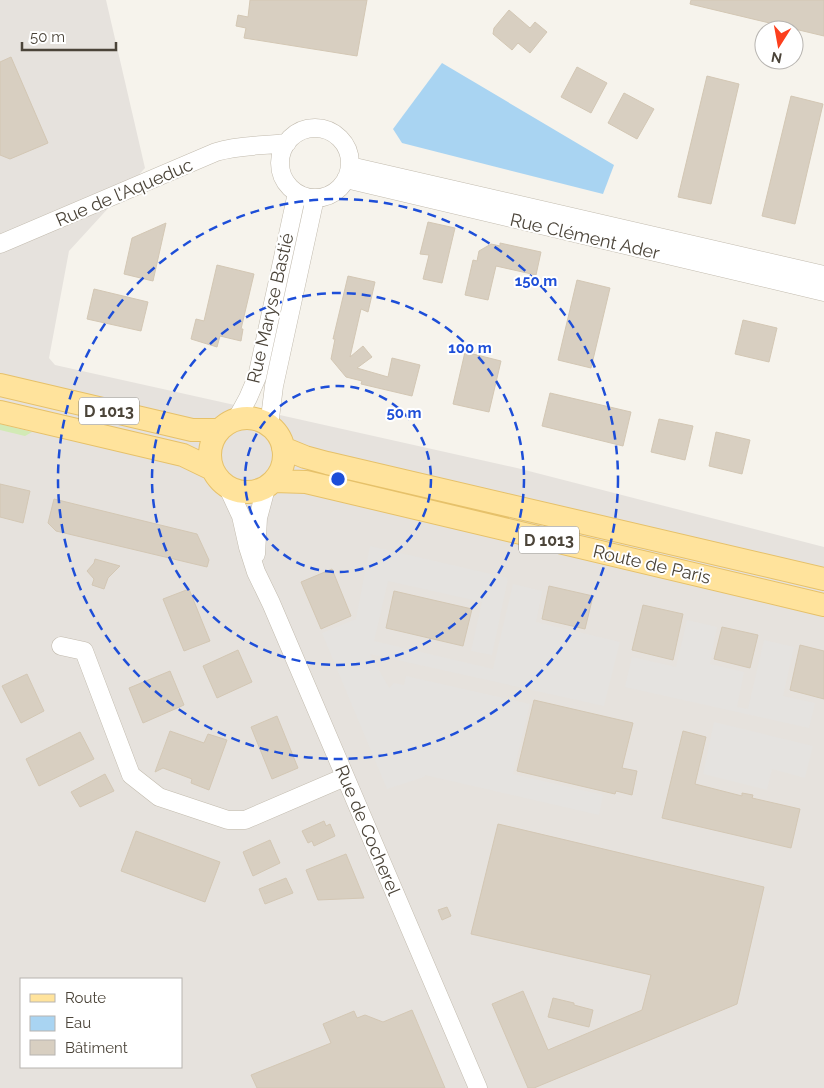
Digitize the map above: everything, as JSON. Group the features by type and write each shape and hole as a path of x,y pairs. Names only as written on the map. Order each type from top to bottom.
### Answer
{"main road":[{"name":"D 1013","path":"0,385 192,430 227,425"},
{"name":"D 1013","path":"0,412 182,455 212,469"},
{"path":"253,419 270,426 276,432 283,448 284,460 281,471 270,484 257,492 247,493 228,488 219,480 212,469 209,459 213,439 227,425 253,419"},
{"name":"Route de Paris","path":"283,448 326,463 824,580"},
{"name":"Route de Paris","path":"270,484 309,483 824,604"}],"street":[{"path":"315,128 336,135 344,143 349,154 348,172 341,187 324,197 315,198 297,193 289,186 281,168 281,159 287,143 295,135 315,128"},
{"name":"Rue de l'Aqueduc","path":"0,244 216,152 234,147 249,148 287,143"},
{"path":"249,148 264,155 281,168"},
{"name":"Rue Clément Ader","path":"348,172 824,275"},
{"name":"Rue Clément Ader","path":"348,172 824,292"},
{"name":"Rue Maryse Bastié","path":"227,425 248,398 257,377 297,193"},
{"name":"Rue Maryse Bastié","path":"270,426 274,386 315,198"},
{"name":"Rue de Cocherel","path":"256,572 256,532 270,484"},
{"name":"Rue de Cocherel","path":"228,488 241,516 256,572 271,602 478,1088"},
{"path":"61,646 84,651 131,775 159,797 228,820 245,820 345,777"}],"shaded area":[{"path":"0,0 106,0 145,168 69,251 49,358 55,365 517,468 824,547 824,1088 0,1088"},
{"path":"370,546 508,578 492,655 471,651 482,602 388,581 374,641 493,669 513,584 542,591 536,622 620,642 604,706 370,654 389,688 394,683 404,685 406,676 530,704 513,774 603,795 599,815 425,775 424,777 387,789 322,633 356,619"},
{"path":"687,620 717,627 710,664 744,672 737,707 748,709 764,640 794,647 783,696 815,703 809,728 625,687 632,657 676,667"},
{"path":"714,722 813,746 805,778 772,769 767,790 703,774"}],"green space":[{"path":"0,424 32,432 25,436 0,430"}],"water":[{"path":"442,63 614,165 603,194 402,143 393,129"}],"building":[{"path":"250,0 367,0 357,56 244,38 246,28 236,26 238,15 248,17"},
{"path":"691,0 824,0 824,36 804,31 804,20 757,20 690,4"},
{"path":"509,10 530,28 535,22 547,32 530,53 518,43 512,50 493,34 494,28"},
{"path":"11,57 48,143 10,159 0,155 0,62"},
{"path":"577,67 607,83 591,113 561,97"},
{"path":"707,76 739,84 711,204 678,197"},
{"path":"624,93 654,109 637,139 608,123"},
{"path":"791,96 823,104 795,224 762,216"},
{"path":"428,222 455,228 442,283 423,279 429,255 420,254"},
{"path":"166,223 153,281 124,274 132,238"},
{"path":"500,243 541,252 536,275 496,266 488,300 465,295 473,260 477,261 479,251 491,244 500,246"},
{"path":"217,265 254,274 241,329 243,329 241,341 220,336 217,347 191,339 196,319 204,321"},
{"path":"348,276 375,282 368,312 361,309 350,357 363,346 372,357 357,368 388,377 392,358 420,365 412,396 361,384 362,381 346,377 331,359 335,339 333,339"},
{"path":"577,280 610,288 591,368 558,360"},
{"path":"94,289 148,302 141,331 87,319"},
{"path":"743,320 777,328 769,362 735,354"},
{"path":"465,352 501,361 489,412 453,404"},
{"path":"550,393 631,412 623,446 542,426"},
{"path":"659,419 693,426 685,460 651,452"},
{"path":"716,432 750,440 742,474 709,466"},
{"path":"0,484 30,491 23,523 0,517"},
{"path":"54,499 197,534 209,560 207,567 56,531 48,523"},
{"path":"95,559 120,566 108,578 104,589 92,585 94,579 87,571"},
{"path":"332,569 351,616 321,629 301,582"},
{"path":"549,586 593,596 585,629 542,619"},
{"path":"189,589 210,641 184,651 163,599"},
{"path":"394,591 472,609 463,646 386,628"},
{"path":"643,605 683,614 673,660 632,650"},
{"path":"722,627 758,635 750,668 714,659"},
{"path":"800,645 824,651 824,699 790,690"},
{"path":"238,650 252,682 217,698 203,666"},
{"path":"170,671 184,705 143,723 129,688"},
{"path":"27,674 44,711 21,723 2,686"},
{"path":"534,700 633,723 622,768 637,771 632,795 616,791 615,794 517,771"},
{"path":"277,716 298,768 272,779 251,727"},
{"path":"170,731 204,743 208,734 227,740 209,790 191,783 192,779 163,768 155,772"},
{"path":"683,731 706,737 695,784 742,796 742,793 753,795 752,798 800,809 791,848 662,818"},
{"path":"80,732 94,759 39,786 26,759"},
{"path":"105,774 114,791 80,807 71,792"},
{"path":"324,821 326,826 330,824 335,836 314,846 312,841 308,843 302,831"},
{"path":"498,824 764,887 737,1004 534,1088 528,1088 492,1004 523,991 548,1050 642,1010 651,975 471,934"},
{"path":"136,831 220,862 205,902 121,871"},
{"path":"270,840 280,863 253,876 243,852"},
{"path":"346,854 364,898 318,900 306,870"},
{"path":"286,878 293,893 265,904 259,889"},
{"path":"447,907 451,916 442,920 438,910"},
{"path":"553,998 593,1010 589,1027 548,1017"},
{"path":"412,1010 445,1088 257,1088 251,1075 331,1043 323,1024 354,1011 357,1018 365,1015 383,1022"}]}
